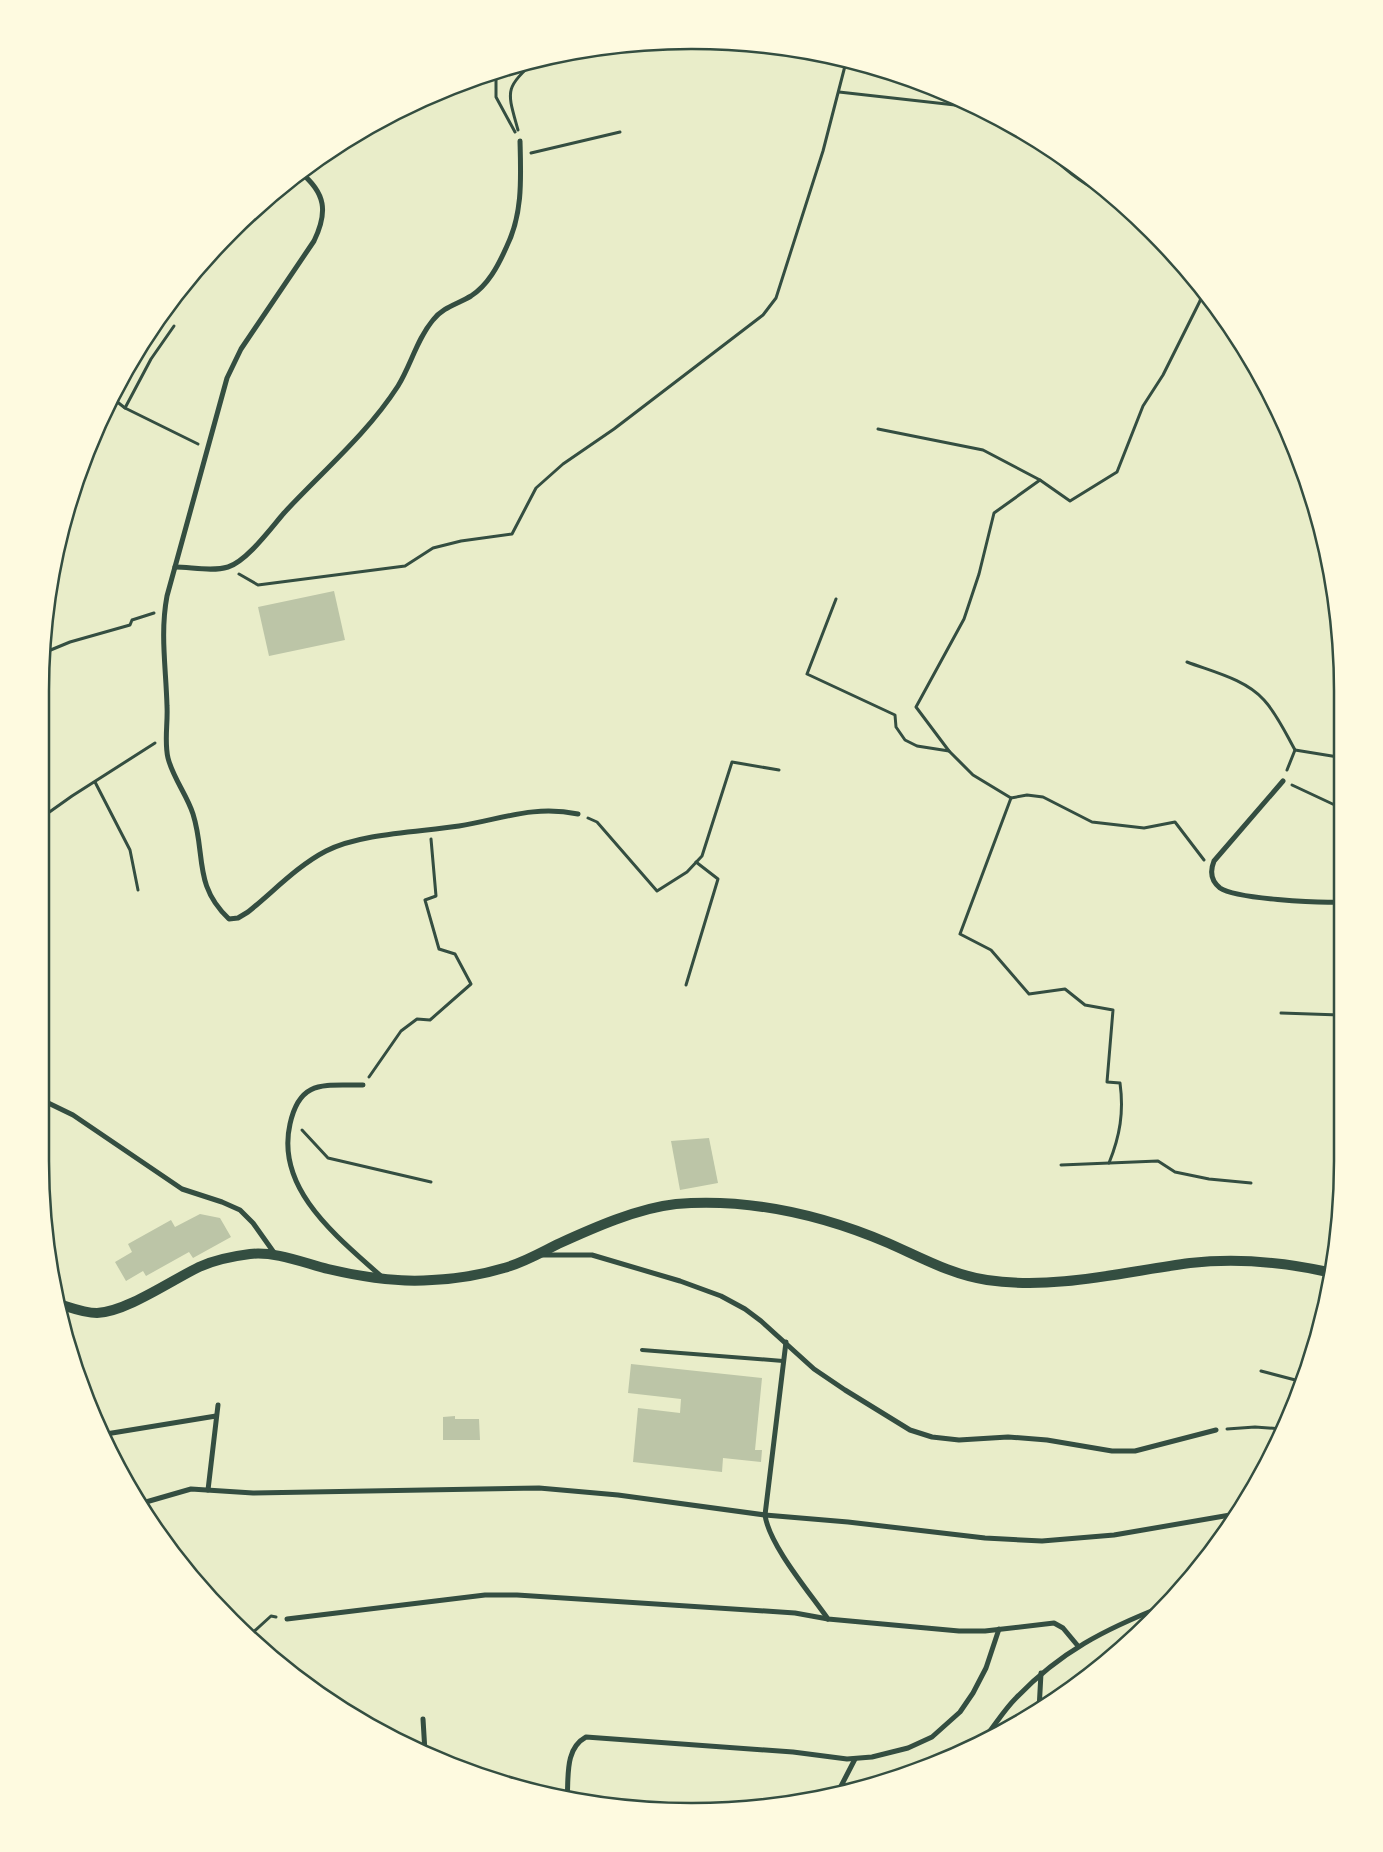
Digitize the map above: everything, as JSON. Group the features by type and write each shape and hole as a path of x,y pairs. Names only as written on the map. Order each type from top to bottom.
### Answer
{"main road":[{"path":"66,1306 80,1311 100,1313 141,1297 203,1265 254,1253 276,1255 367,1278 385,1280 430,1281 471,1275 505,1268 613,1220 670,1205 719,1201 763,1206 804,1214 846,1227 924,1260 982,1279 1009,1282 1075,1280 1193,1263 1227,1261 1267,1262 1324,1271"}],"street":[{"path":"175,567 228,567 254,546 360,435 397,387 413,360 422,336 434,318 448,306 471,296 494,273 508,246 519,211 520,141"},
{"path":"306,178 320,196 324,209 322,225 314,241 241,349 227,378 165,610 163,642 167,708 166,737 169,760 193,814 203,878 216,906 229,918 238,918 248,912 308,862 326,851 348,843 537,810 557,810 578,814"},
{"path":"1283,781 1214,861 1210,869 1213,881 1222,889 1277,900 1334,902"},
{"path":"363,1086 316,1086 307,1090 300,1099 291,1118 286,1140 288,1159 300,1190 311,1206 342,1240 385,1280"},
{"path":"49,1103 74,1115 182,1189 240,1210 253,1223 276,1255"},
{"path":"538,1254 592,1255 680,1281 720,1296 745,1309 786,1342 814,1369 910,1430 932,1437 959,1440 1008,1437 1047,1440 1112,1451 1135,1451 1216,1430"},
{"path":"786,1342 765,1515 770,1532 788,1564 828,1619"},
{"path":"208,1490 218,1406"},
{"path":"110,1433 216,1416"},
{"path":"147,1502 191,1489 253,1493 539,1488 618,1495 765,1515 848,1522 985,1538 1042,1541 1114,1535 1228,1515"},
{"path":"287,1619 493,1595 574,1597 795,1613 828,1619 959,1631 1054,1624 1063,1628 1078,1646"},
{"path":"991,1729 1014,1700 1041,1673 1078,1646 1149,1612"},
{"path":"568,1791 570,1758 577,1744 592,1737 855,1759 908,1748 932,1737 946,1726 973,1693 986,1668 999,1629"},
{"path":"1039,1701 1041,1673"},
{"path":"423,1719 425,1745"},
{"path":"842,1785 855,1759"}],"lane":[{"path":"642,1350 783,1361"}],"path":[{"path":"228,567 258,585 405,566 433,548 461,540 512,534 536,488 563,464 614,429 763,315 776,298 824,151 845,68"},
{"path":"520,141 510,92 512,83 524,71"},
{"path":"496,80 496,97 520,141"},
{"path":"839,92 952,105"},
{"path":"521,156 620,132"},
{"path":"878,428 983,450 1040,480 1070,501 1117,472 1143,406 1163,375 1200,299"},
{"path":"126,408 151,359 174,326"},
{"path":"118,402 126,408 208,450"},
{"path":"1040,480 994,513 979,574 964,619 916,706 949,751 973,775 1011,798 1027,795 1043,797 1092,822 1144,828 1175,822 1210,869"},
{"path":"836,599 806,674 895,715 896,727 905,740 917,746 949,751"},
{"path":"50,650 70,642 130,625 132,620 165,610"},
{"path":"1187,662 1224,675 1264,699 1277,717 1295,750 1283,781 1334,805"},
{"path":"49,810 166,737"},
{"path":"1295,750 1334,756"},
{"path":"578,814 598,822 657,891 687,872 702,856 732,762 780,770"},
{"path":"95,782 130,850 138,890"},
{"path":"1011,798 960,934 991,950 1029,994 1065,990 1085,1005 1113,1010 1107,1082 1120,1083 1123,1104 1119,1139 1109,1164"},
{"path":"363,1086 401,1031 417,1019 430,1020 471,984 456,954 439,949 425,900 436,896 430,829"},
{"path":"686,985 718,879 696,862"},
{"path":"1281,1013 1334,1015"},
{"path":"291,1118 328,1158 431,1182"},
{"path":"1061,1165 1158,1161 1175,1172 1209,1179 1251,1183"},
{"path":"1262,1371 1295,1380"},
{"path":"1216,1430 1256,1427 1275,1428"},
{"path":"255,1632 271,1616 287,1619"}],"building":[{"path":"334,591 345,640 269,656 258,607"},
{"path":"709,1138 718,1183 680,1190 671,1141"},
{"path":"200,1214 220,1218 231,1237 193,1258 189,1252 146,1276 143,1271 126,1281 115,1262 132,1252 128,1244 171,1220 175,1227"},
{"path":"631,1364 762,1378 755,1450 762,1450 761,1462 723,1458 722,1472 633,1462 638,1408 680,1413 681,1399 628,1393"},
{"path":"455,1416 455,1419 479,1419 480,1440 443,1440 443,1417"}]}
